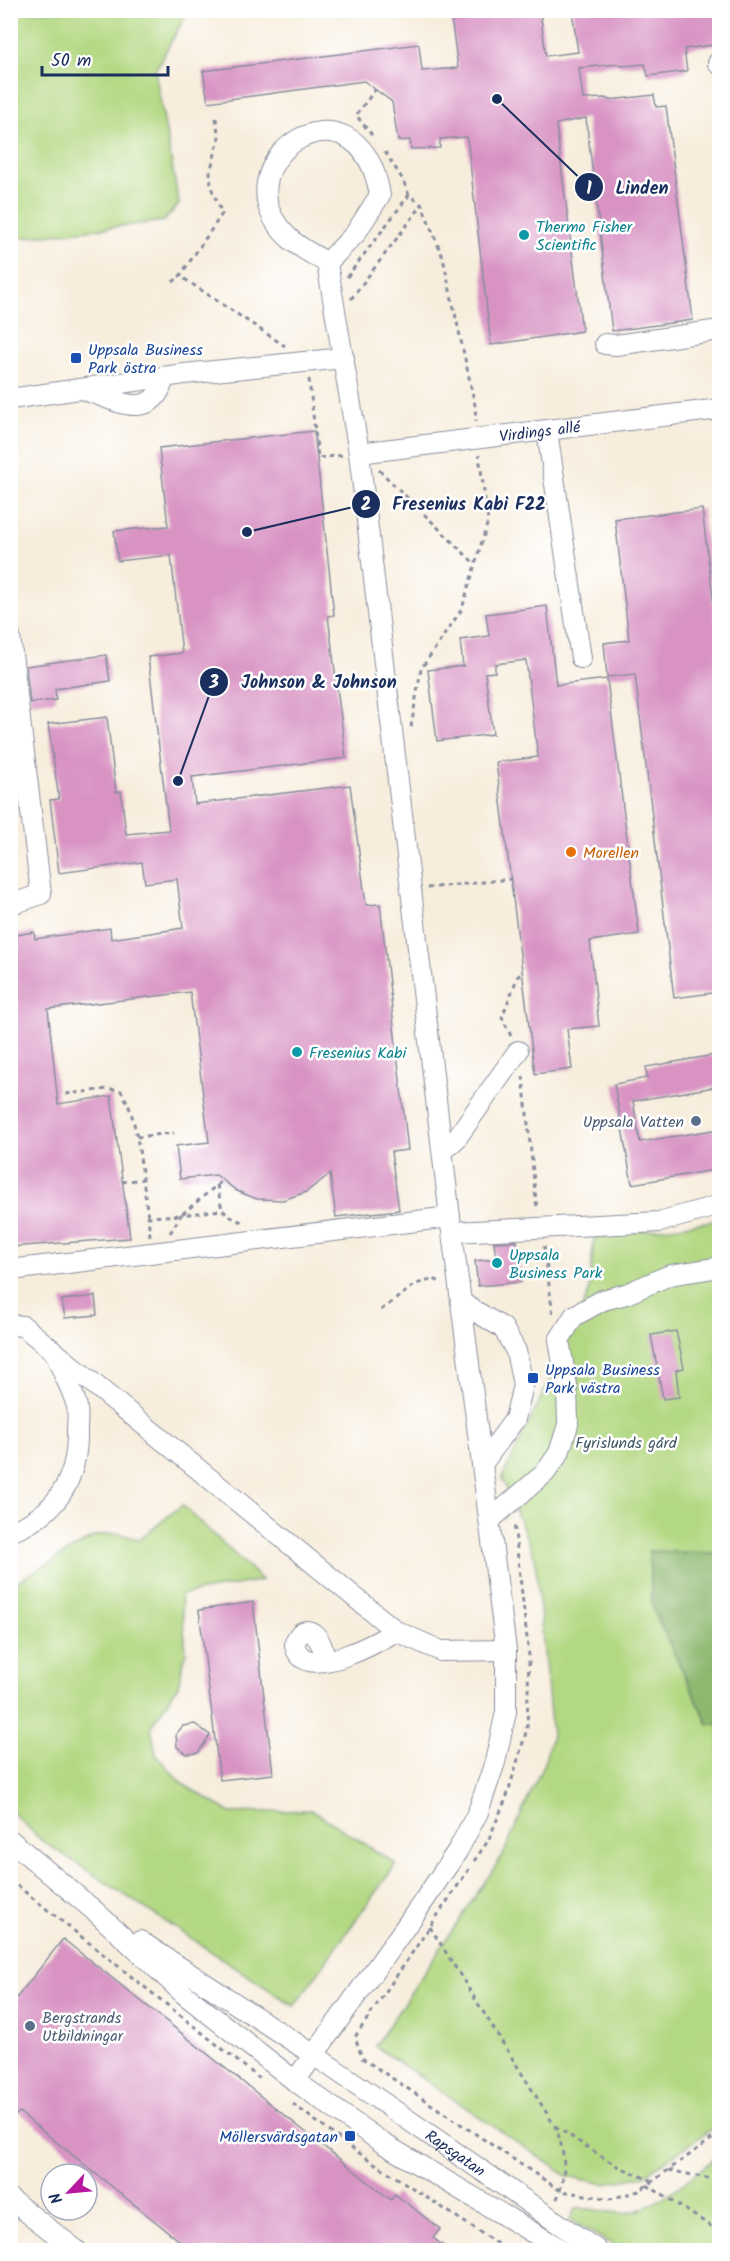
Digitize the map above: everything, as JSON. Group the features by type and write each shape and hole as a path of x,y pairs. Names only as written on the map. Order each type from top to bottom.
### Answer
{"street":[{"path":"295,2081 458,1850 478,1812 495,1762 506,1712 506,1650 451,1224 444,1150 350,454 344,358 327,263 289,238 274,218 267,201 267,181 273,163 281,151 309,134 325,131 341,133 356,142 375,170 380,195 355,234 327,263"},
{"path":"606,344 616,345 720,330"},
{"path":"10,399 164,377 344,358"},
{"name":"Virdings allé","path":"350,454 720,409"},
{"path":"547,431 581,658"},
{"path":"10,637 41,894 10,905"},
{"path":"444,1150 456,1139 518,1051"},
{"path":"10,1270 155,1252 451,1224 541,1227 659,1221 720,1205"},
{"path":"490,1520 545,1473 559,1453 568,1425 567,1386 559,1340 574,1316 603,1300 626,1294 670,1275 720,1268"},
{"path":"462,1303 502,1328 516,1351 523,1385 515,1419 482,1464"},
{"path":"10,1325 23,1326 396,1631 441,1651 506,1650"},
{"path":"10,1532 31,1524 55,1504 71,1476 78,1445 77,1404 55,1353"},
{"path":"324,1660 349,1656 396,1631"},
{"name":"Rapsgatan","path":"12,1843 97,1913 184,1994 295,2081 384,2144 562,2250"},
{"name":"Rapsgatan","path":"97,1913 314,2055 593,2249"},
{"path":"10,2199 76,2250"}],"path":[{"path":"375,90 356,115 376,140"},
{"path":"173,282 180,276 222,214 211,187 210,172 219,139 216,118"},
{"path":"382,148 403,180 409,195 422,205 443,258 475,405 488,521 462,609 421,669 409,736"},
{"path":"337,317 422,205"},
{"path":"180,276 291,351 308,370 318,458 350,454"},
{"path":"339,445 391,479 476,564"},
{"path":"425,895 425,888 511,879"},
{"path":"522,974 518,976 502,1017 518,1051 541,1227 559,1340"},
{"path":"66,1094 109,1089 121,1091 128,1102 131,1120 138,1137 148,1217 155,1252"},
{"path":"138,1137 174,1133"},
{"path":"122,1182 143,1179"},
{"path":"155,1252 181,1215 223,1180"},
{"path":"218,1185 222,1210"},
{"path":"148,1217 222,1210 234,1219 250,1225"},
{"path":"381,1310 416,1284 434,1279 442,1283"},
{"path":"430,1927 554,2126 566,2154 561,2191 610,2199 639,2191 720,2133"},
{"path":"554,2126 615,2165 652,2181"},
{"path":"669,2170 720,2181"},
{"path":"647,2185 720,2232"}],"green space":[{"path":"10,11 188,11 155,71 179,204 164,221 11,239"},
{"name":"Fyrislunds gård","path":"719,1220 719,2124 643,2176 605,2184 567,2176 375,2046 503,1855 544,1763 552,1735 535,1558 502,1478 548,1384 589,1292 594,1238"},
{"path":"182,1505 262,1580 181,1595 186,1652 178,1686 151,1726 156,1755 181,1783 231,1813 312,1810 396,1864 294,2006 41,1840 11,1811 11,1585 95,1536 118,1533 139,1540"},
{"path":"649,1551 719,1553 719,1724 708,1724 652,1607"},
{"path":"719,2155 719,2250 622,2250 570,2220 575,2209 626,2213 650,2205 675,2190"}],"building":[{"name":"Thermo Fisher Scientific","path":"450,10 540,10 546,56 578,52 572,10 720,10 720,44 684,49 687,71 648,76 645,64 579,68 583,99 605,98 609,100 654,95 656,107 666,106 693,320 612,331 586,118 556,124 582,331 491,345 467,137 440,139 440,148 411,149 410,140 398,141 392,102 364,81 208,102 203,71 419,44 422,71 458,68"},
{"path":"314,431 334,615 328,616 346,758 192,777 195,804 350,785 366,905 380,904 408,1150 391,1152 399,1210 336,1217 330,1174 306,1192 283,1200 257,1199 237,1191 216,1175 180,1179 176,1146 209,1142 190,992 48,1009 58,1104 111,1096 130,1238 10,1247 10,936 34,932 35,939 110,928 111,939 183,928 177,879 145,883 142,862 59,873 50,800 59,799 48,724 107,717 116,792 121,791 126,834 169,830 148,657 182,653 171,555 118,561 114,531 168,526 159,448"},
{"path":"702,509 720,655 720,992 674,998 635,674 607,677 604,643 629,640 615,519"},
{"path":"547,606 556,685 607,679 639,934 590,941 599,1026 567,1029 572,1069 535,1074 496,762 538,757 526,660 495,664 495,672 485,673 493,734 437,741 428,670 463,666 460,640 489,636 486,614"},
{"path":"106,655 110,681 55,689 56,700 30,703 26,666"},
{"path":"720,1054 720,1086 633,1101 640,1142 720,1129 720,1169 632,1184 614,1084 647,1078 646,1067"},
{"name":"Uppsala Business Park","path":"517,1241 521,1282 478,1286 475,1261 496,1259 494,1242"},
{"path":"95,1296 97,1315 65,1318 62,1300"},
{"path":"676,1331 684,1368 676,1370 679,1397 663,1399 651,1335"},
{"path":"253,1602 273,1774 220,1780 199,1610"},
{"path":"195,1724 210,1735 198,1753 187,1754 177,1747 176,1734 183,1726"},
{"path":"63,1939 391,2200 395,2194 440,2229 433,2238 449,2250 191,2250 99,2176 99,2162 81,2162 19,2112 10,2121 10,2006"}],"place":[{"name":"Linden","path":"497,99"},
{"name":"Thermo Fisher Scientific","path":"524,235"},
{"name":"Uppsala Business Park östra","path":"76,358"},
{"name":"Fresenius Kabi F22","path":"247,532"},
{"name":"Johnson & Johnson","path":"178,781"},
{"name":"Morellen","path":"571,852"},
{"name":"Fresenius Kabi","path":"297,1052"},
{"name":"Uppsala Vatten","path":"696,1121"},
{"name":"Uppsala Business Park","path":"497,1263"},
{"name":"Uppsala Business Park västra","path":"533,1378"},
{"name":"Bergstrands Utbildningar","path":"30,2026"},
{"name":"Möllersvärdsgatan","path":"350,2136"}]}
